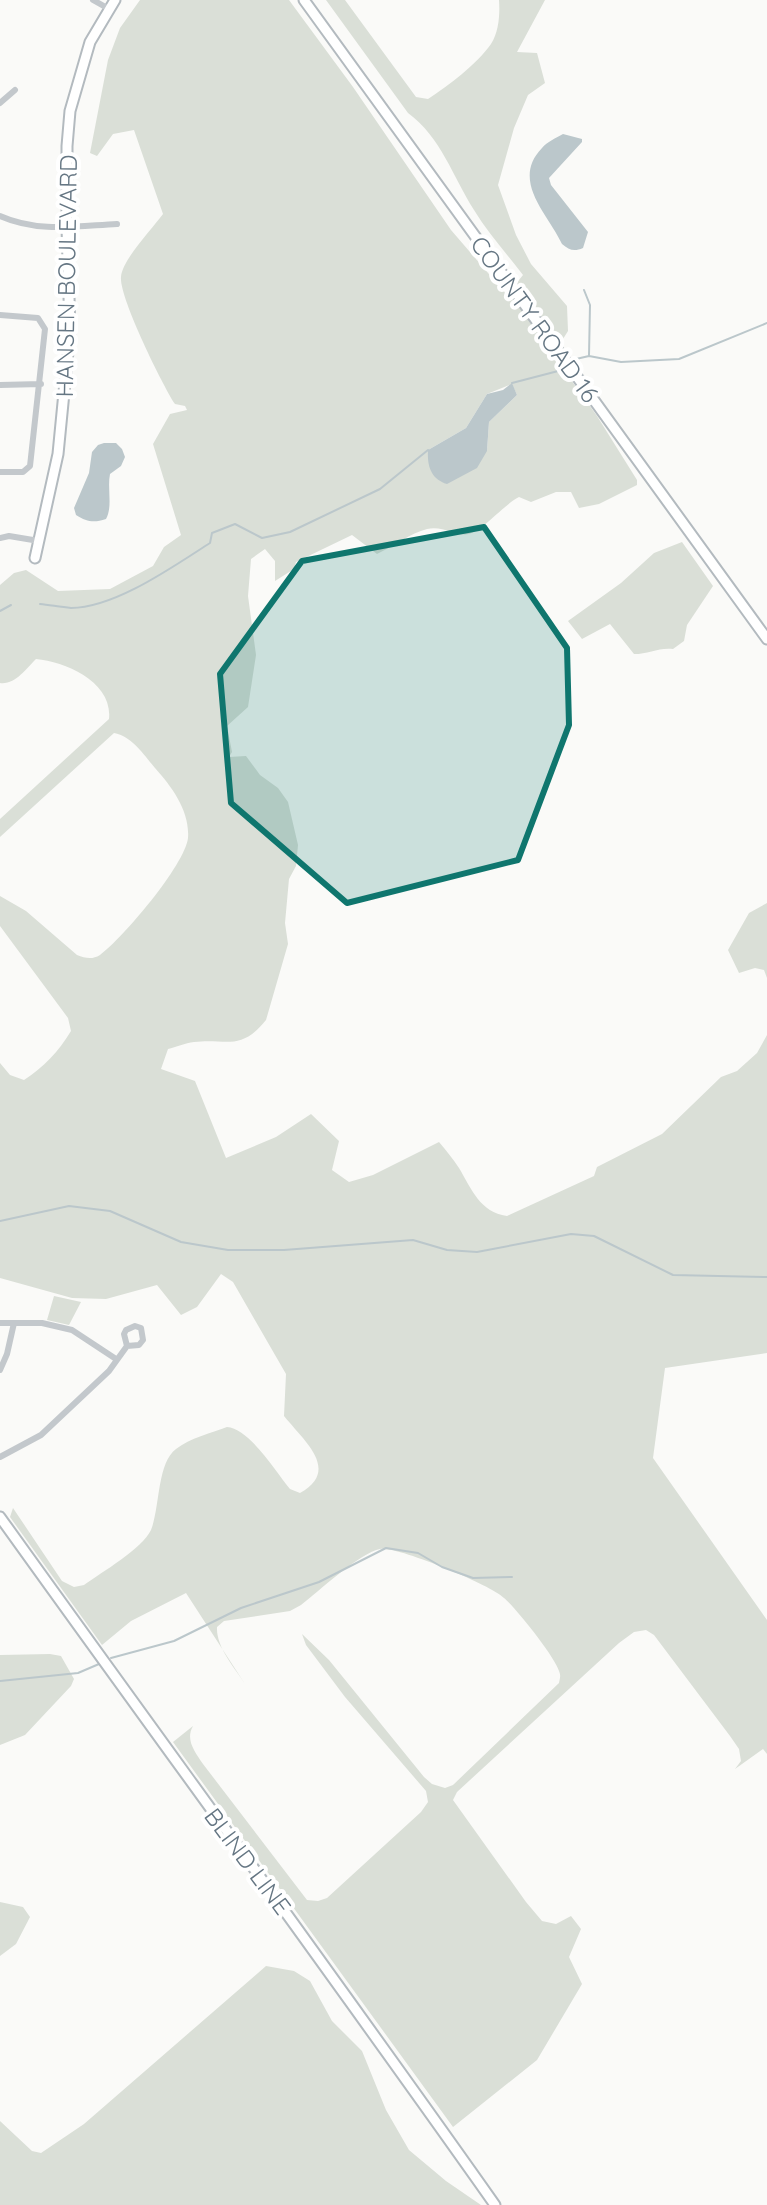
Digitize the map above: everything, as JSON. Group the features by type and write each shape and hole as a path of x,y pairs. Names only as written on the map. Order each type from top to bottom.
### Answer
{"street":[{"path":"93,0 112,5"},
{"name":"COUNTY ROAD 16","path":"304,0 767,639"},
{"name":"HANSEN BOULEVARD","path":"35,558 52,487 63,419 70,331 67,146 70,111 90,42 112,5"},
{"path":"0,103 15,90"},
{"path":"0,216 21,225 67,227 117,224"},
{"path":"0,315 38,318 45,325 30,466 25,470 0,472"},
{"path":"0,385 41,384"},
{"path":"0,538 9,536 39,541"},
{"path":"0,1323 42,1323 72,1330 116,1359"},
{"path":"0,1370 14,1323"},
{"path":"0,1457 41,1435 109,1371 127,1346"},
{"name":"BLIND LINE","path":"0,1517 495,2205"}],"highlighted area":[{"path":"484,527 567,648 569,725 518,860 347,903 231,803 220,674 302,561"}],"shaded area":[{"path":"140,0 289,0 451,230 507,295 523,275 479,219 438,146 408,113 326,0 345,0 416,97 428,99 470,67 491,44 498,23 499,0 545,0 517,52 537,53 545,83 528,95 514,128 498,185 516,235 531,264 567,306 568,331 553,355 597,416 637,480 637,485 599,504 579,508 571,492 556,492 531,502 519,497 469,534 427,529 377,554 352,535 296,562 294,569 275,581 275,561 265,549 251,559 248,596 256,655 248,707 227,726 232,752 229,757 246,756 260,775 278,788 288,802 298,845 296,866 289,879 285,923 288,944 266,1020 257,1030 233,1042 194,1042 168,1049 161,1069 195,1081 226,1158 276,1137 311,1114 339,1141 332,1170 349,1182 373,1175 439,1142 483,1205 507,1216 594,1176 597,1167 662,1134 721,1077 737,1071 757,1053 767,1035 767,1353 665,1368 653,1458 767,1620 767,1754 763,1749 735,1769 741,1761 739,1749 654,1635 646,1630 634,1632 619,1643 457,1792 453,1800 542,1921 556,1924 571,1916 581,1929 569,1957 582,1984 537,2060 453,2127 173,1742 193,1726 191,1741 203,1764 307,1900 318,1901 327,1898 421,1812 428,1802 426,1791 345,1697 306,1645 302,1634 329,1660 424,1777 432,1784 445,1788 453,1785 559,1683 559,1671 543,1644 496,1592 423,1560 380,1549 351,1565 290,1611 224,1621 217,1627 223,1649 186,1593 131,1621 102,1645 10,1517 13,1508 62,1581 74,1587 84,1585 111,1567 146,1537 154,1521 165,1464 176,1449 194,1439 227,1427 235,1429 253,1443 290,1489 300,1493 318,1475 315,1455 284,1416 286,1374 233,1282 221,1274 197,1307 181,1315 157,1285 106,1299 72,1298 0,1278 0,1063 10,1075 24,1080 50,1058 71,1031 68,1018 0,926 0,896 26,911 77,955 94,958 110,946 151,901 176,865 188,838 186,818 173,791 137,747 127,738 114,733 0,837 0,819 109,719 104,694 85,676 61,664 36,659 15,679 0,683 0,585 14,573 26,570 58,591 110,589 153,566 164,547 181,535 153,444 170,414 187,410 185,406 175,404 152,360 134,321 121,277 132,254 163,214 134,130 113,134 97,156 90,153 108,60 120,28","holes":["512,384 517,395 489,422 487,451 428,450 466,428 487,394"]},
{"path":"563,134 582,139 582,142 549,178 551,185 588,232 583,248 577,250 562,244 535,198 531,185 533,160 544,146"},
{"path":"512,383 517,395 489,422 487,451 477,468 447,484 437,479 429,466 428,450 466,428 487,394 503,390"},
{"path":"104,443 116,443 125,457 121,466 110,474 106,519 91,521 76,515 74,508 89,473 92,452"},
{"path":"682,542 713,586 687,625 684,641 673,649 634,654 610,624 582,639 568,621 621,583 654,553"},
{"path":"767,903 767,978 764,970 755,968 739,973 728,950 749,913"},
{"path":"54,1296 81,1302 69,1325 47,1320"},
{"path":"0,1655 61,1656 74,1679 71,1686 25,1735 0,1745"},
{"path":"0,1902 23,1907 30,1917 16,1944 0,1956"},
{"path":"266,1966 294,1971 310,1981 332,2021 362,2051 386,2110 409,2150 481,2205 0,2205 0,2121 32,2151 41,2153 84,2124"}],"waterway":[{"path":"584,290 590,305 589,355"},
{"path":"576,359 589,356 621,362 679,359 767,323"},
{"path":"512,383 562,370"},
{"path":"40,604 71,608 106,601 162,574 210,543 212,533 235,524 262,538 290,532 380,489 428,450"},
{"path":"0,611 11,605"},
{"path":"0,1221 69,1206 110,1211 181,1242 228,1250 284,1250 413,1240 447,1250 477,1252 571,1234 594,1236 673,1275 767,1277"},
{"path":"111,1658 174,1641 241,1608 319,1582 386,1548 418,1553 442,1567 473,1578 512,1577"},
{"path":"0,1681 78,1673 99,1664"}]}
